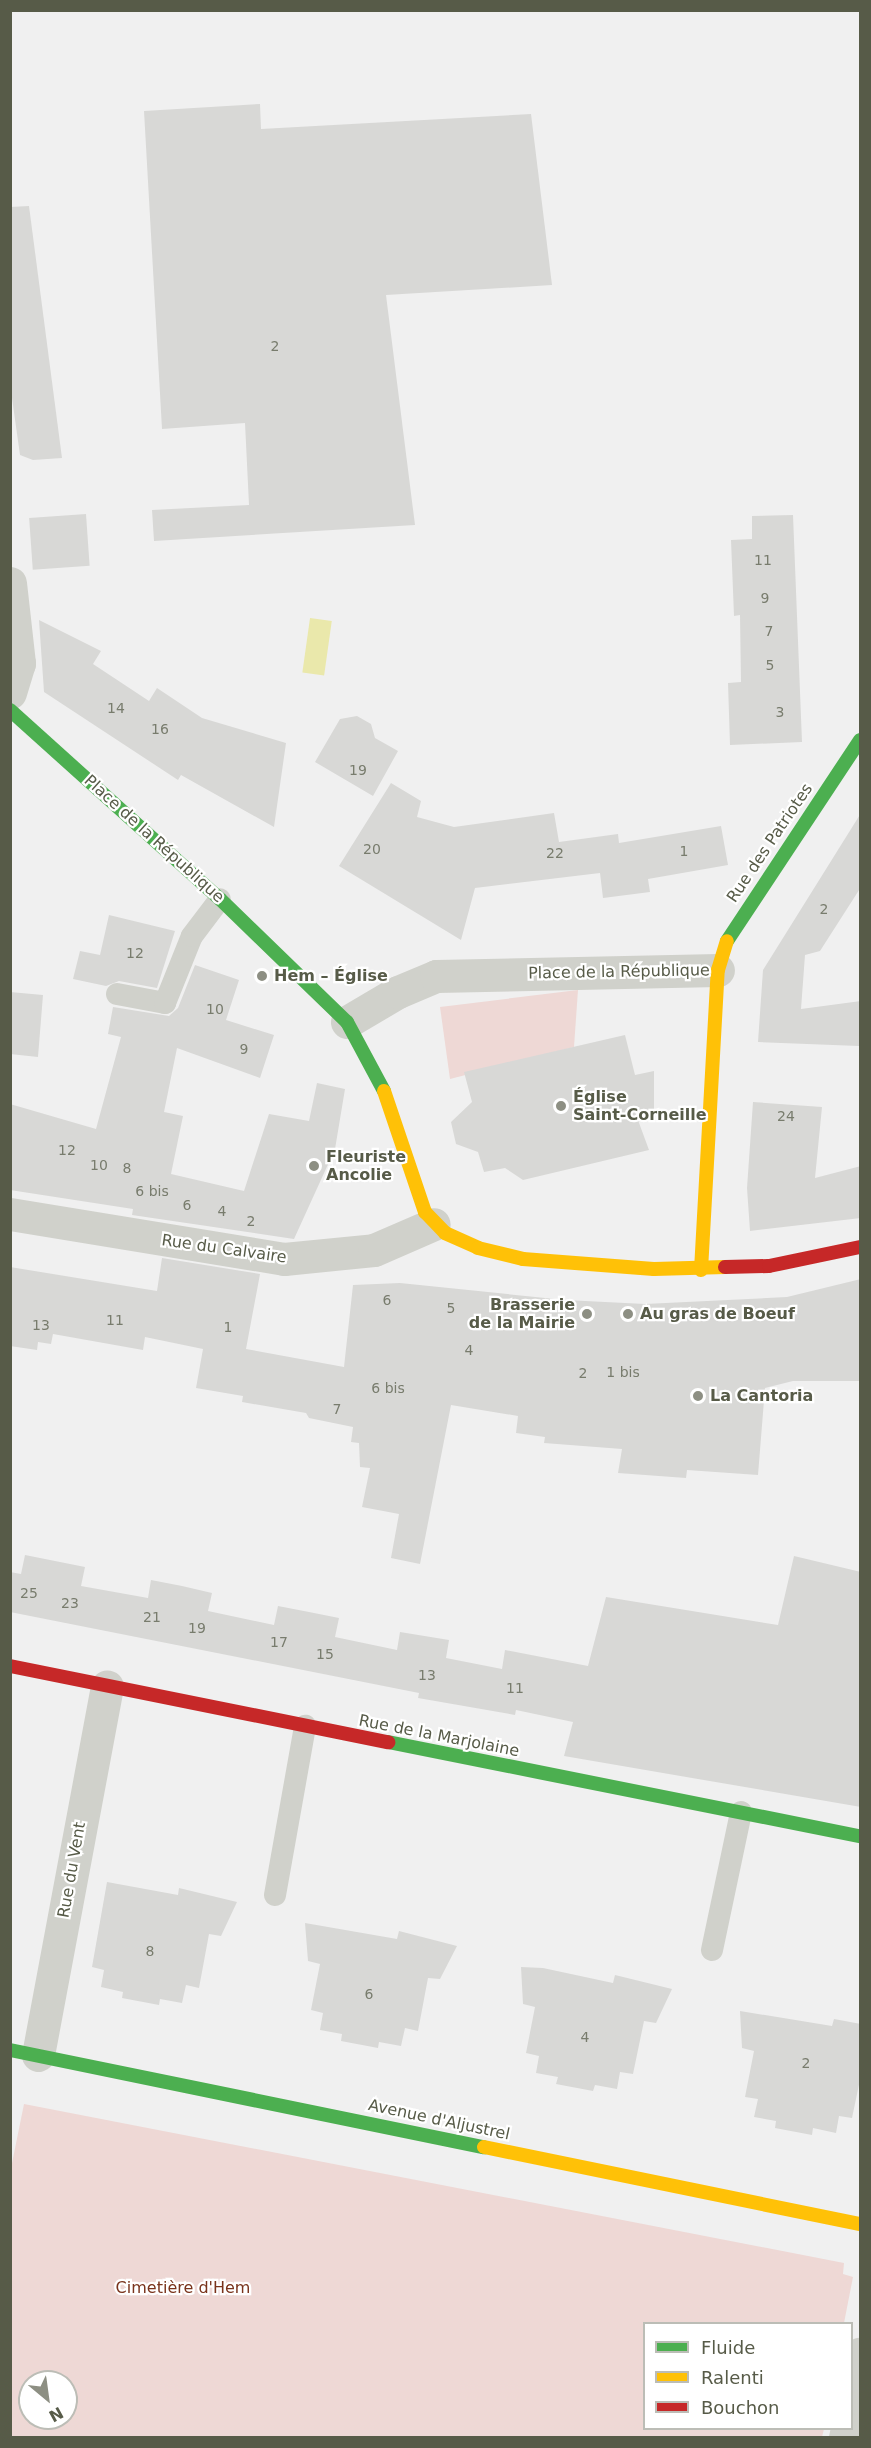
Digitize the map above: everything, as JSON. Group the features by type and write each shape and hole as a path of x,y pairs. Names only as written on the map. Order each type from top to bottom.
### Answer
{"street":[{"path":"10,583 19,663 10,693"},
{"name":"Place de la République","path":"10,710 220,899 347,1022 381,1081 420,1200 434,1224 464,1243 523,1259 590,1266 700,1270 718,970 436,976 408,987 347,1022"},
{"name":"Rue des Patriotes","path":"718,970 734,927 861,740"},
{"name":"Rue du Calvaire","path":"10,1214 284,1259 374,1250 434,1224"},
{"path":"700,1270 769,1266 861,1247"},
{"name":"Rue de la Marjolaine","path":"10,1666 861,1836"},
{"name":"Rue du Vent","path":"24,2053 106,1686"},
{"name":"Avenue d'Aljustrel","path":"24,2053 861,2224"},
{"path":"853,2397 861,2354"}],"lane":[{"path":"117,994 165,1003 192,936 220,899"},
{"path":"275,1895 305,1726"},
{"path":"712,1950 741,1812"}],"green space":[{"path":"578,990 574,1047 450,1079 440,1007"},
{"name":"Cimetière d'Hem","path":"24,2104 844,2263 843,2274 853,2277 844,2322 643,2322 643,2430 824,2430 822,2437 11,2437 10,2173"}],"shaded area":[{"path":"310,618 332,621 324,676 302,672"}],"building":[{"path":"260,104 261,129 531,114 552,285 386,295 415,525 154,541 152,510 249,505 245,423 162,429 144,111"},
{"path":"29,206 62,458 33,460 20,455 10,384 10,207"},
{"path":"86,514 90,566 33,570 29,518"},
{"path":"793,515 802,742 730,745 728,683 741,682 740,615 734,616 731,540 752,539 752,516"},
{"path":"39,620 101,651 93,664 149,701 157,688 202,718 286,743 274,827 181,775 178,780 44,692"},
{"path":"357,716 371,724 375,738 398,751 373,796 315,762 340,719"},
{"path":"391,783 421,801 417,817 454,827 554,813 559,842 618,834 619,843 721,826 728,865 648,879 650,892 603,898 600,873 475,888 461,940 339,866"},
{"path":"861,813 861,887 820,951 805,955 801,1009 861,1001 859,1046 758,1042 763,970"},
{"path":"109,915 175,931 157,988 119,981 106,986 73,979 80,951 100,955"},
{"path":"195,965 239,980 226,1020 274,1035 260,1078 177,1048 164,1112 183,1116 171,1174 244,1191 269,1114 309,1121 317,1083 345,1089 335,1149 294,1239 132,1215 133,1209 10,1190 10,1104 96,1129 121,1037 108,1034 113,1007 169,1016 178,1008"},
{"path":"10,992 43,995 38,1057 10,1054"},
{"name":"Église Saint-Corneille","path":"625,1035 635,1075 654,1071 654,1110 635,1112 649,1150 523,1180 505,1168 484,1172 478,1152 456,1144 451,1122 472,1102 464,1072"},
{"path":"753,1102 822,1107 815,1178 861,1166 861,1218 750,1231 747,1188"},
{"path":"162,1258 260,1274 246,1349 344,1367 353,1285 400,1283 565,1300 645,1304 787,1297 861,1279 861,1381 793,1381 765,1388 758,1475 687,1470 686,1478 618,1473 622,1449 544,1443 545,1437 516,1433 518,1416 451,1405 420,1564 391,1558 399,1514 362,1507 370,1468 360,1467 359,1443 351,1442 353,1427 309,1418 306,1413 242,1402 243,1396 196,1388 203,1349 145,1337 143,1350 53,1334 51,1344 38,1342 37,1350 10,1346 10,1267 157,1291"},
{"path":"25,1555 85,1567 81,1586 148,1598 151,1580 182,1586 212,1593 208,1611 274,1625 278,1606 309,1612 339,1618 335,1637 397,1650 400,1632 449,1640 446,1658 502,1669 505,1650 588,1666 606,1597 778,1625 794,1556 861,1572 861,1807 564,1756 573,1722 516,1710 515,1715 418,1698 419,1693 10,1612 10,1572 21,1574"},
{"path":"107,1882 178,1895 179,1888 237,1902 221,1936 209,1934 199,1988 186,1985 182,2003 160,1999 159,2005 122,1998 123,1992 101,1987 104,1970 92,1967"},
{"path":"305,1923 397,1939 399,1931 457,1946 440,1979 428,1978 418,2031 405,2028 401,2046 379,2042 378,2048 341,2041 342,2034 320,2030 323,2013 311,2010 320,1964 308,1961"},
{"path":"521,1967 543,1968 613,1983 615,1975 672,1989 656,2023 644,2021 633,2074 620,2072 617,2089 595,2085 593,2091 556,2084 558,2077 536,2073 539,2056 526,2053 535,2007 523,2004"},
{"path":"740,2011 832,2026 834,2019 861,2024 861,2075 852,2118 839,2116 836,2133 813,2128 812,2135 775,2128 776,2121 754,2117 758,2099 745,2097 754,2051 742,2048"}],"traffic: fast":[{"path":"10,710 220,899 347,1022 384,1091"},
{"path":"727,941 860,740"},
{"path":"388,1742 860,1836"},
{"path":"10,2050 484,2147"}],"traffic: slow":[{"path":"701,1270 718,970 727,941"},
{"path":"384,1091 425,1212 445,1233 478,1248 523,1259 654,1269 725,1267"},
{"path":"484,2147 860,2224"}],"traffic: jam":[{"path":"725,1267 769,1266 860,1247"},
{"path":"10,1666 388,1742"}],"place":[{"name":"Hem – Église","path":"262,976"},
{"name":"Église Saint-Corneille","path":"561,1106"},
{"name":"Fleuriste Ancolie","path":"314,1166"},
{"name":"Brasserie de la Mairie","path":"587,1314"},
{"name":"Au gras de Boeuf","path":"628,1314"},
{"name":"La Cantoria","path":"698,1396"}]}
